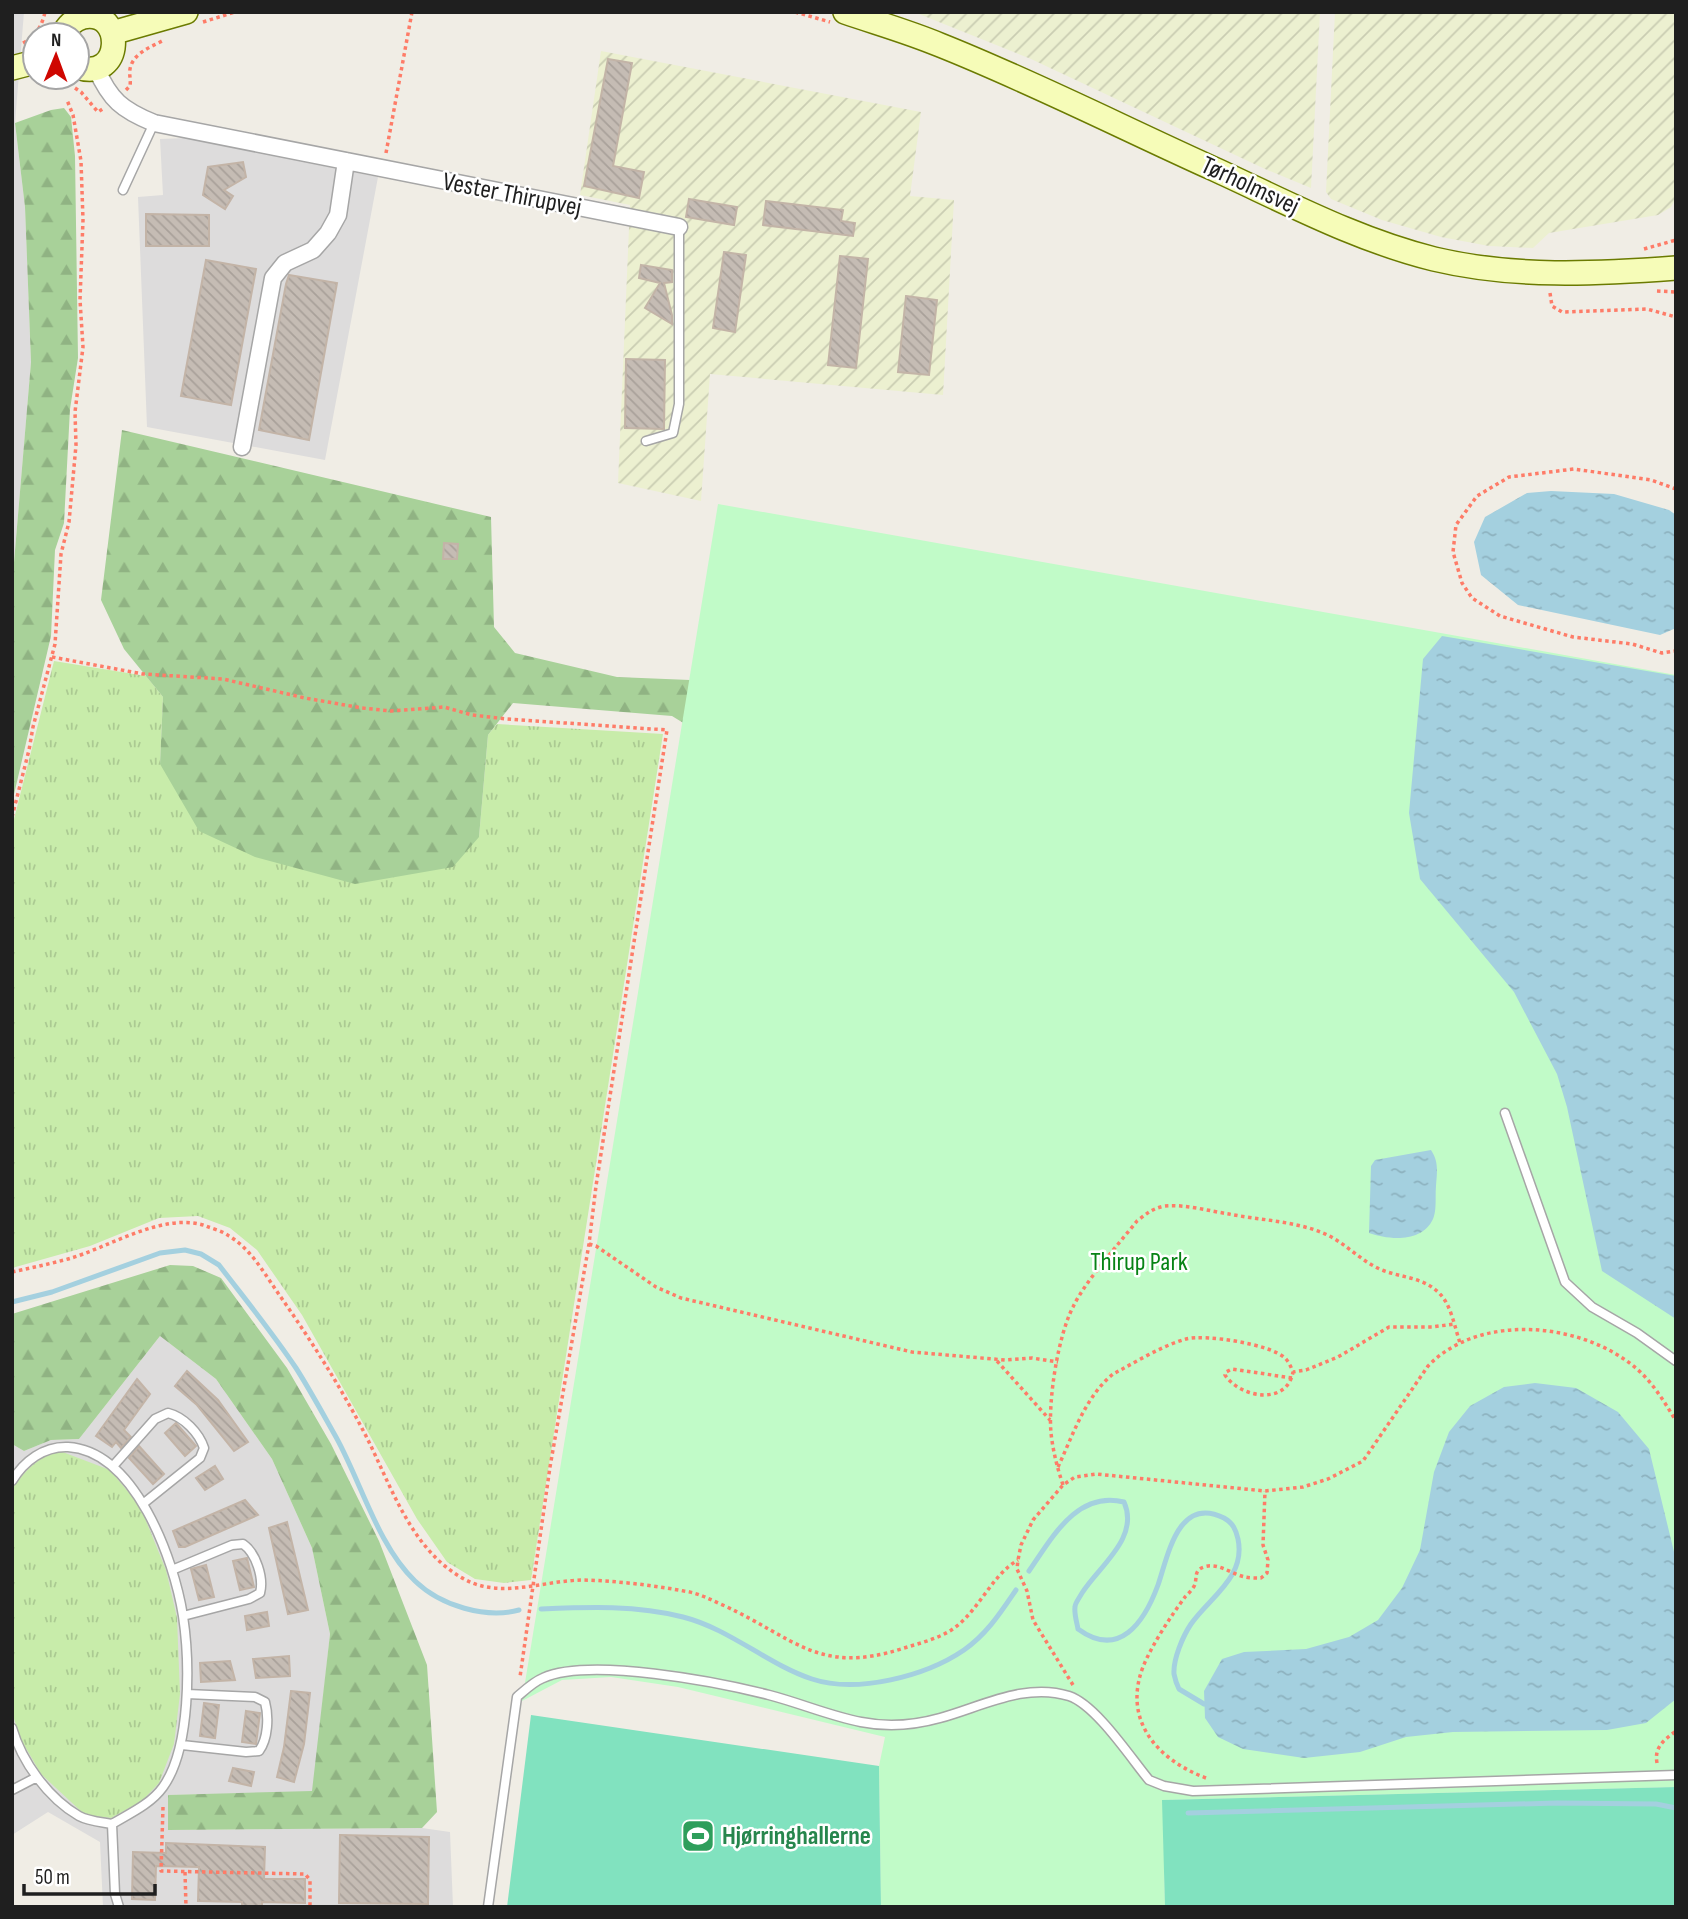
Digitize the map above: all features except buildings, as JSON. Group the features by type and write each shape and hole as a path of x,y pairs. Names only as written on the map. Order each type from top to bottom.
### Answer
{"street":[{"path":"112,33 186,12"},
{"name":"Tørholmsvej","path":"845,12 937,44 1009,74 1315,216 1382,244 1436,259 1507,272 1676,268"},
{"path":"80,15 96,18 108,26 112,33 114,50 104,65 91,67"},
{"name":"Vester Thirupvej","path":"91,74 113,100 130,114 154,123 679,227"},
{"path":"242,447 273,278 285,263 313,250 328,233 338,215 346,161"}],"lane":[{"path":"123,190 154,123"},
{"path":"646,441 673,433 679,404 679,227"},
{"path":"1505,1113 1565,1282 1592,1307 1637,1332 1676,1361"},
{"path":"114,1465 155,1419 168,1413 178,1416 201,1438 204,1448 200,1458 144,1503"},
{"path":"12,1481 19,1470 39,1453 59,1447 82,1448 114,1465 144,1503 172,1570 183,1616 187,1694 182,1745 164,1787 146,1804 112,1824 81,1817 64,1805 37,1777 14,1740 12,1728"},
{"path":"172,1570 232,1545 243,1544 252,1550 262,1585 260,1593 249,1599 183,1616"},
{"path":"488,1907 517,1697 543,1678 577,1670 626,1671 679,1678 768,1695 859,1722 882,1725 936,1719 1025,1692 1068,1696 1085,1704 1149,1780 1164,1786 1193,1791 1676,1775"},
{"path":"182,1745 246,1752 259,1751 264,1744 267,1712 264,1702 255,1697 187,1694"},
{"path":"12,1790 37,1777"},
{"path":"112,1824 119,1907"}],"path":[{"path":"383,169 412,12"},
{"path":"12,817 52,657 61,554 69,522 76,445 75,412 83,347 80,300 83,220 81,161 73,115 67,100"},
{"path":"1642,250 1676,240"},
{"path":"1548,273 1552,306 1562,312 1647,309 1676,317"},
{"path":"1676,489 1651,480 1574,469 1510,477 1477,496 1456,525 1453,552 1462,583 1472,598 1500,616 1573,637 1632,644 1662,653 1676,651"},
{"path":"52,657 143,674 223,679 362,708 391,711 444,707 472,715 507,719 667,730 589,1244 552,1456 517,1697"},
{"path":"1063,1485 1053,1450 1051,1421 1063,1331 1081,1293 1137,1221 1148,1212 1169,1206 1306,1227 1325,1234 1379,1269 1414,1278 1441,1294 1460,1343"},
{"path":"12,1272 69,1259 164,1225 186,1222 203,1225 229,1236 254,1257 308,1336 365,1434 412,1530 445,1566 467,1580 504,1589 582,1580 654,1586 696,1593 812,1653 835,1658 863,1658 888,1653 951,1630 989,1592 1007,1566 1018,1560"},
{"path":"589,1244 656,1287 681,1298 912,1352 996,1359 1032,1358 1058,1362"},
{"path":"1293,1372 1306,1370 1338,1357 1390,1327 1454,1324"},
{"path":"1085,1704 1035,1627 1027,1591 1017,1569 1021,1545 1034,1520 1063,1485 1075,1477 1096,1474 1265,1491 1303,1487 1328,1479 1363,1461 1428,1366 1438,1356 1460,1343 1498,1332 1532,1329 1566,1333 1597,1344 1637,1369 1661,1396 1676,1422"},
{"path":"1058,1469 1084,1411 1105,1380 1175,1343 1201,1337 1251,1344 1279,1354 1290,1363 1292,1378 1284,1390 1269,1395 1239,1389 1225,1375 1232,1369 1292,1378"},
{"path":"996,1359 1051,1421"},
{"path":"1220,1790 1214,1781 1193,1773 1164,1755 1146,1734 1137,1705 1140,1676 1168,1620 1195,1585 1195,1576 1199,1569 1207,1566 1224,1568 1243,1577 1261,1578 1267,1573 1268,1560 1263,1545 1265,1491"},
{"path":"1659,1776 1656,1757 1661,1742 1676,1731"},
{"path":"164,1787 161,1871 305,1874 310,1880 310,1907"},
{"path":"185,1872 186,1907"}],"shaded area":[{"path":"12,12 24,12 23,21 21,21 15,123 25,207 31,362 12,586"},
{"path":"186,138 378,177 325,460 147,427 138,197 163,195 160,139"},
{"path":"160,1336 216,1379 272,1459 312,1548 330,1634 313,1792 169,1795 168,1830 422,1828 450,1832 453,1907 103,1907 100,1842 48,1812 12,1835 12,1444 24,1451 51,1440 79,1439"}],"green space":[{"path":"914,12 1320,12 1311,188 1031,59"},
{"path":"1335,12 1675,12 1676,198 1671,207 1658,215 1549,233 1533,248 1489,246 1441,237 1382,220 1331,199 1326,192"},
{"path":"601,51 921,112 910,196 954,200 943,395 710,374 701,501 618,483 630,205 580,195"},
{"path":"64,108 71,117 75,156 78,358 70,409 64,523 55,550 51,636 12,803 12,586 31,362 25,207 15,123"},
{"path":"122,430 491,517 494,627 515,653 617,677 690,680 685,724 672,716 513,703 488,735 479,837 453,867 355,884 255,857 199,831 160,764 163,697 124,649 101,600"},
{"name":"Thirup Park","path":"718,504 1676,675 1676,1787 1163,1800 1165,1907 881,1907 879,1766 885,1737 678,1687 611,1677 562,1680 522,1701"},
{"path":"54,661 146,676 163,697 160,764 479,837 488,735 497,724 663,734 531,1580 504,1583 475,1579 447,1562 417,1519 302,1315 257,1250 230,1228 198,1216 159,1218 90,1246 12,1268 12,827"},
{"path":"170,1265 193,1266 221,1278 287,1368 331,1444 379,1541 427,1665 437,1812 422,1828 168,1830 168,1795 312,1791 330,1634 312,1548 272,1459 216,1379 160,1336 79,1439 51,1440 24,1451 12,1444 12,1314"},
{"path":"60,1451 110,1470 140,1506 166,1570 177,1618 180,1694 174,1744 159,1783 142,1801 111,1818 85,1815 41,1774 20,1738 12,1712 12,1489 33,1465"},
{"name":"Hjørringhallerne","path":"531,1715 879,1766 881,1907 507,1907"},
{"path":"1676,1787 1676,1907 1165,1907 1162,1800"}],"water":[{"path":"1551,491 1614,494 1669,510 1676,515 1676,628 1660,635 1518,605 1481,575 1474,542 1485,517 1527,493"},
{"path":"1442,636 1676,676 1676,1319 1602,1271 1567,1107 1557,1074 1514,992 1420,879 1409,813 1423,659"},
{"path":"1431,1150 1437,1172 1435,1211 1428,1227 1404,1238 1369,1233 1371,1166 1375,1160"},
{"path":"1535,1383 1576,1388 1618,1412 1649,1449 1676,1560 1676,1699 1646,1723 1607,1730 1453,1732 1406,1737 1360,1752 1304,1758 1243,1749 1218,1737 1205,1718 1204,1691 1222,1659 1244,1652 1306,1649 1349,1637 1378,1620 1402,1588 1420,1550 1434,1472 1449,1432 1470,1406 1504,1387"}],"waterway":[{"path":"12,1302 52,1292 160,1253 185,1250 201,1254 219,1265 296,1368 336,1437 380,1532 402,1567 426,1590 451,1604 492,1613 519,1610"},
{"path":"1029,1571 1057,1532 1079,1510 1107,1500 1124,1502 1127,1528 1115,1551 1082,1593 1075,1610 1078,1629 1106,1640 1118,1638 1137,1624 1145,1612 1158,1585 1171,1545 1186,1521 1196,1515 1208,1513 1227,1520 1234,1527 1238,1539 1237,1565 1225,1586 1188,1629 1174,1668 1179,1689 1204,1704"},
{"path":"541,1609 595,1607 683,1617 717,1630 795,1673 830,1683 849,1684 911,1675 931,1668 964,1650 980,1637 1016,1590"},
{"path":"1188,1813 1557,1803 1656,1804 1676,1808"}],"place":[{"name":"Hjørringhallerne","path":"698,1836"}]}
